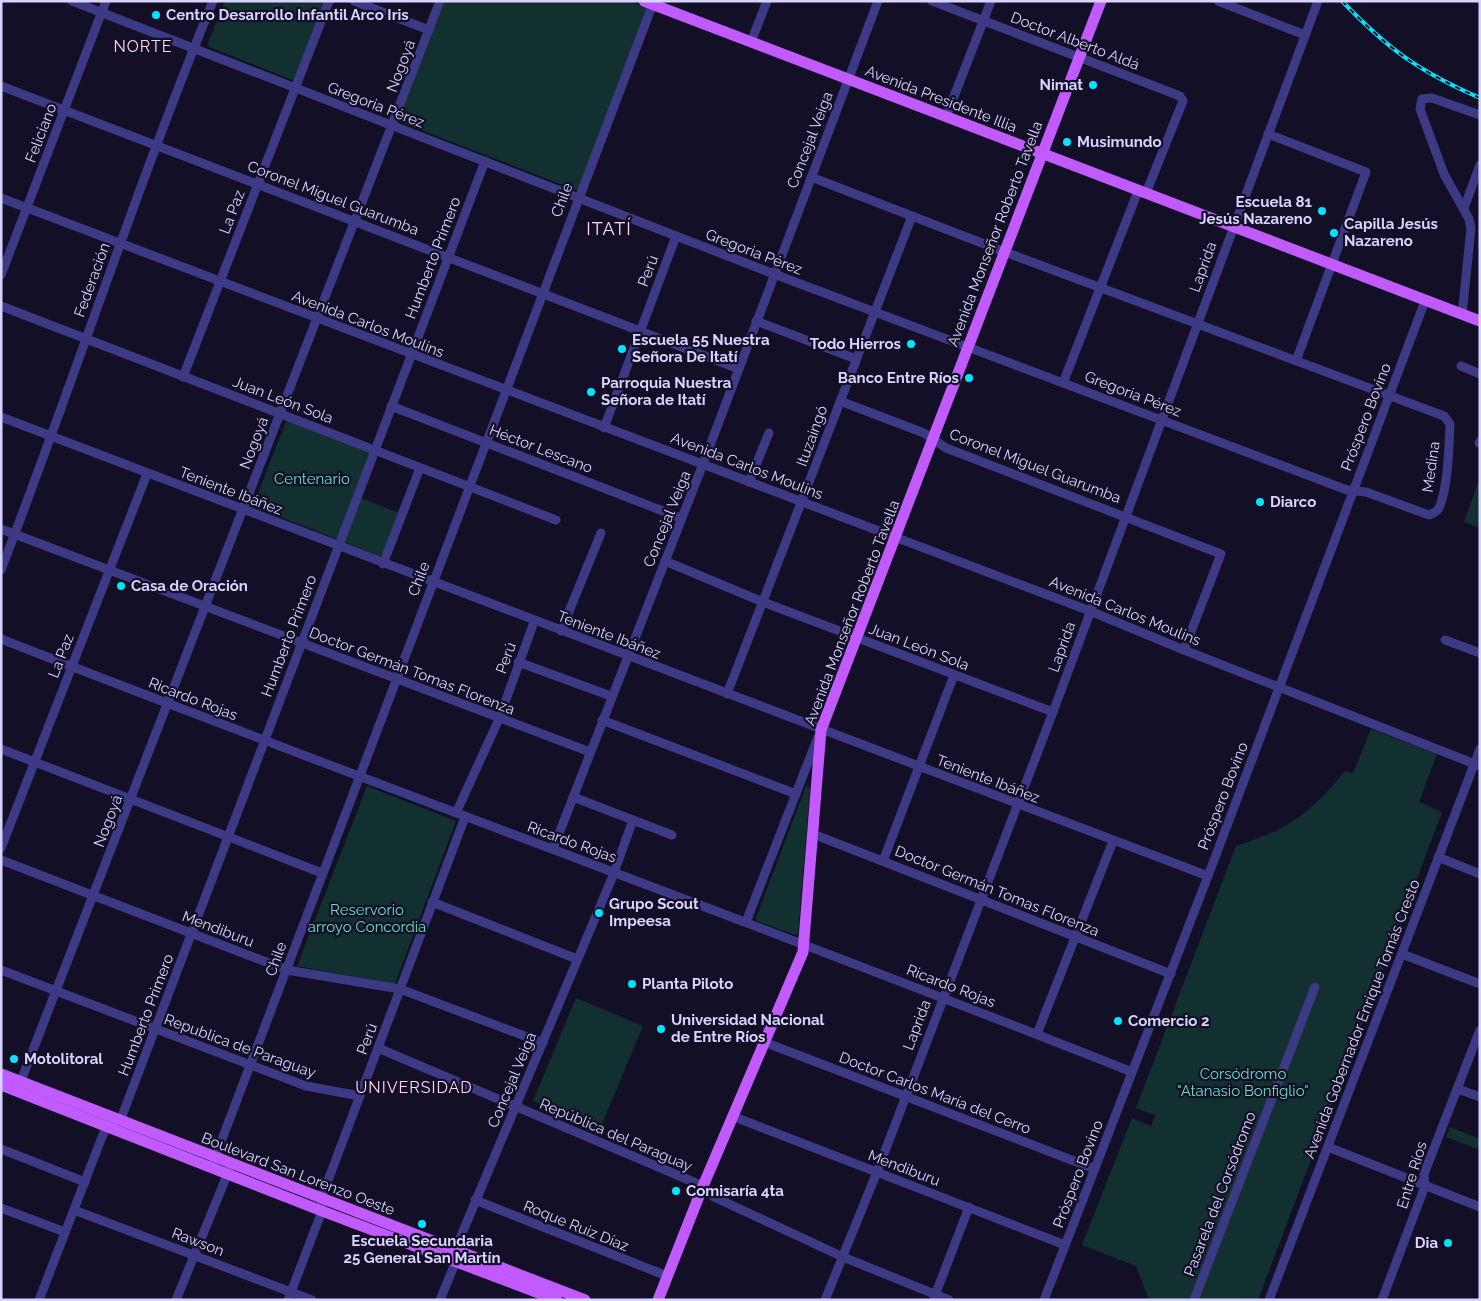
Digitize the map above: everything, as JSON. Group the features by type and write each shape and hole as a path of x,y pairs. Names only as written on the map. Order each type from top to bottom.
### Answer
{"main road":[{"name":"Avenida Monseñor Roberto Tavella","path":"658,1300 732,1116 799,965 804,944 821,730 1101,1"},
{"name":"Avenida Presidente Illia","path":"650,2 1232,228 1480,321"},
{"name":"Boulevard San Lorenzo Oeste","path":"1,1074 20,1086 107,1127 321,1199 557,1297 586,1300"},
{"name":"Boulevard San Lorenzo Oeste","path":"1,1085 20,1086 118,1120 213,1163"},
{"name":"Boulevard San Lorenzo Oeste","path":"229,1169 322,1211 455,1256"}],"street":[{"name":"Gregoria Pérez","path":"72,1 874,312 1347,490 1366,492 1429,515"},
{"name":"Feliciano","path":"1,275 106,1"},
{"name":"Federación","path":"1,570 53,437 86,336 120,242 213,1"},
{"name":"La Paz","path":"183,377 329,1"},
{"path":"354,1 429,30"},
{"name":"Nogoyá","path":"20,1086 440,1"},
{"path":"751,42 767,1"},
{"name":"Concejal Veiga","path":"553,849 703,464 878,1"},
{"name":"Doctor Alberto Aldá","path":"932,1 1180,96 1183,101 1142,192"},
{"path":"946,117 991,1"},
{"path":"1218,1 1305,35"},
{"name":"Laprida","path":"825,1300 877,1172 1053,712 1196,324 1318,1"},
{"name":"Chile","path":"213,1163 395,679 470,487 650,2"},
{"name":"Coronel Miguel Guarumba","path":"1,86 449,256 739,369"},
{"path":"1462,315 1471,228 1464,208 1444,174 1420,109 1422,99 1432,98 1480,116"},
{"path":"1268,134 1366,172 1296,361"},
{"name":"Humberto Primero","path":"118,1120 122,1116 155,1030 485,161"},
{"path":"1464,208 1480,165"},
{"path":"811,177 1004,252 1389,395"},
{"path":"1063,383 1100,288 1142,192"},
{"name":"Avenida Carlos Moulins","path":"1,198 1090,611 1477,765"},
{"name":"Ituzaingó","path":"727,694 912,216"},
{"name":"Perú","path":"604,428 676,236"},
{"name":"Próspero Bovino","path":"1044,1300 1208,876 1425,301"},
{"name":"Juan León Sola","path":"1,306 86,336 183,377 556,520"},
{"path":"756,320 856,359"},
{"path":"1461,366 1480,374"},
{"name":"Medina","path":"1389,395 1448,418 1450,424 1448,450 1441,498 1436,513 1429,515"},
{"name":"Coronel Miguel Guarumba","path":"840,401 924,433 946,448 1221,554 1184,650"},
{"name":"Héctor Lescano","path":"391,406 681,518"},
{"name":"Teniente Ibáñez","path":"1,417 534,622 1208,876"},
{"path":"749,482 769,433"},
{"path":"383,564 420,468"},
{"name":"La Paz","path":"1,848 148,474"},
{"name":"Doctor Germán Tomas Florenza","path":"1,529 590,752"},
{"path":"561,631 601,533"},
{"name":"Juan León Sola","path":"665,561 763,602 1053,712"},
{"name":"Perú","path":"289,1296 322,1211 321,1199 432,902 460,815 499,718 534,622"},
{"name":"Ricardo Rojas","path":"1,640 264,742 804,944 1132,1072"},
{"path":"1445,640 1480,653"},
{"path":"518,662 612,696"},
{"path":"883,861 954,675"},
{"path":"602,720 796,794"},
{"path":"746,922 821,730"},
{"path":"1,749 322,873"},
{"name":"Avenida Gobernador Enrique Tomás Cresto","path":"1269,1300 1438,857 1477,765 1480,749"},
{"path":"573,797 672,835"},
{"name":"Concejal Veiga","path":"440,1300 476,1200 614,872 633,820"},
{"name":"Doctor Germán Tomas Florenza","path":"813,834 1170,974"},
{"path":"1038,1034 1113,841"},
{"path":"1438,857 1480,874"},
{"name":"Mendiburu","path":"1,860 287,970 400,989 543,1043"},
{"path":"432,902 577,960"},
{"path":"1402,954 1480,984"},
{"name":"Republica de Paraguay","path":"1,970 306,1086 360,1096"},
{"name":"Pasarela del Corsódromo","path":"1194,1300 1315,987"},
{"name":"Entre Ríos","path":"1382,1300 1426,1186 1424,1174 1480,1030"},
{"name":"Doctor Carlos María del Cerro","path":"764,1042 1095,1169"},
{"name":"República del Paraguay","path":"378,1048 703,1186 714,1197 843,1257 935,1297 949,1300"},
{"path":"1458,1089 1480,1097"},
{"name":"Mendiburu","path":"732,1116 1065,1245"},
{"path":"40,1300 107,1127 118,1120"},
{"path":"1328,1147 1480,1207"},
{"path":"1,1149 85,1182"},
{"path":"176,1300 229,1169"},
{"name":"Roque Ruiz Díaz","path":"476,1200 667,1276"},
{"path":"935,1297 969,1207"},
{"path":"1,1208 65,1232"},
{"name":"Rawson","path":"74,1210 194,1255 289,1296 312,1300"}],"green space":[{"path":"225,1 326,1 295,81 207,46"},
{"path":"445,1 630,1 652,10 581,192 398,121"},
{"name":"Centenario","path":"287,419 371,451 337,539 253,506"},
{"path":"1480,477 1480,528 1464,522"},
{"name":"Centenario","path":"359,497 399,513 383,554 379,556 344,542"},
{"name":"Corsódromo \"Atanasio Bonfiglio\"","path":"1371,729 1437,754 1419,802 1442,812 1258,1300 1149,1300 1136,1266 1082,1245 1132,1118 1151,1126 1155,1115 1136,1108 1236,846 1270,833 1297,818 1321,798 1345,771 1353,773"},
{"name":"Reservorio arroyo Concordia","path":"367,786 456,821 395,984 297,966"},
{"path":"806,786 810,787 810,790 798,934 795,935 757,921 756,918"},
{"path":"576,998 643,1026 600,1129 533,1101"},
{"path":"1450,1127 1480,1139 1480,1150 1446,1137"}],"railway":[{"path":"1342,1 1374,33 1405,57 1439,78 1480,98"}],"place":[{"name":"Centro Desarrollo Infantil Arco Iris","path":"156,15"},
{"name":"Nimat","path":"1093,85"},
{"name":"Musimundo","path":"1067,142"},
{"name":"Escuela 81 Jesús Nazareno","path":"1322,211"},
{"name":"Capilla Jesús Nazareno","path":"1334,233"},
{"name":"Todo Hierros","path":"911,344"},
{"name":"Escuela 55 Nuestra Señora De Itatí","path":"622,349"},
{"name":"Banco Entre Ríos","path":"969,378"},
{"name":"Parroquia Nuestra Señora de Itatí","path":"591,392"},
{"name":"Diarco","path":"1260,502"},
{"name":"Casa de Oración","path":"121,586"},
{"name":"Grupo Scout Impeesa","path":"599,913"},
{"name":"Planta Piloto","path":"632,984"},
{"name":"Comercio 2","path":"1118,1021"},
{"name":"Universidad Nacional de Entre Ríos","path":"661,1029"},
{"name":"Motolitoral","path":"14,1059"},
{"name":"Comisaría 4ta","path":"676,1191"},
{"name":"Escuela Secundaria 25 General San Martín","path":"422,1224"},
{"name":"Dia","path":"1448,1243"}],"district":[{"name":"NORTE","path":"143,46"},
{"name":"ITATÍ","path":"609,228"},
{"name":"UNIVERSIDAD","path":"414,1087"}]}
